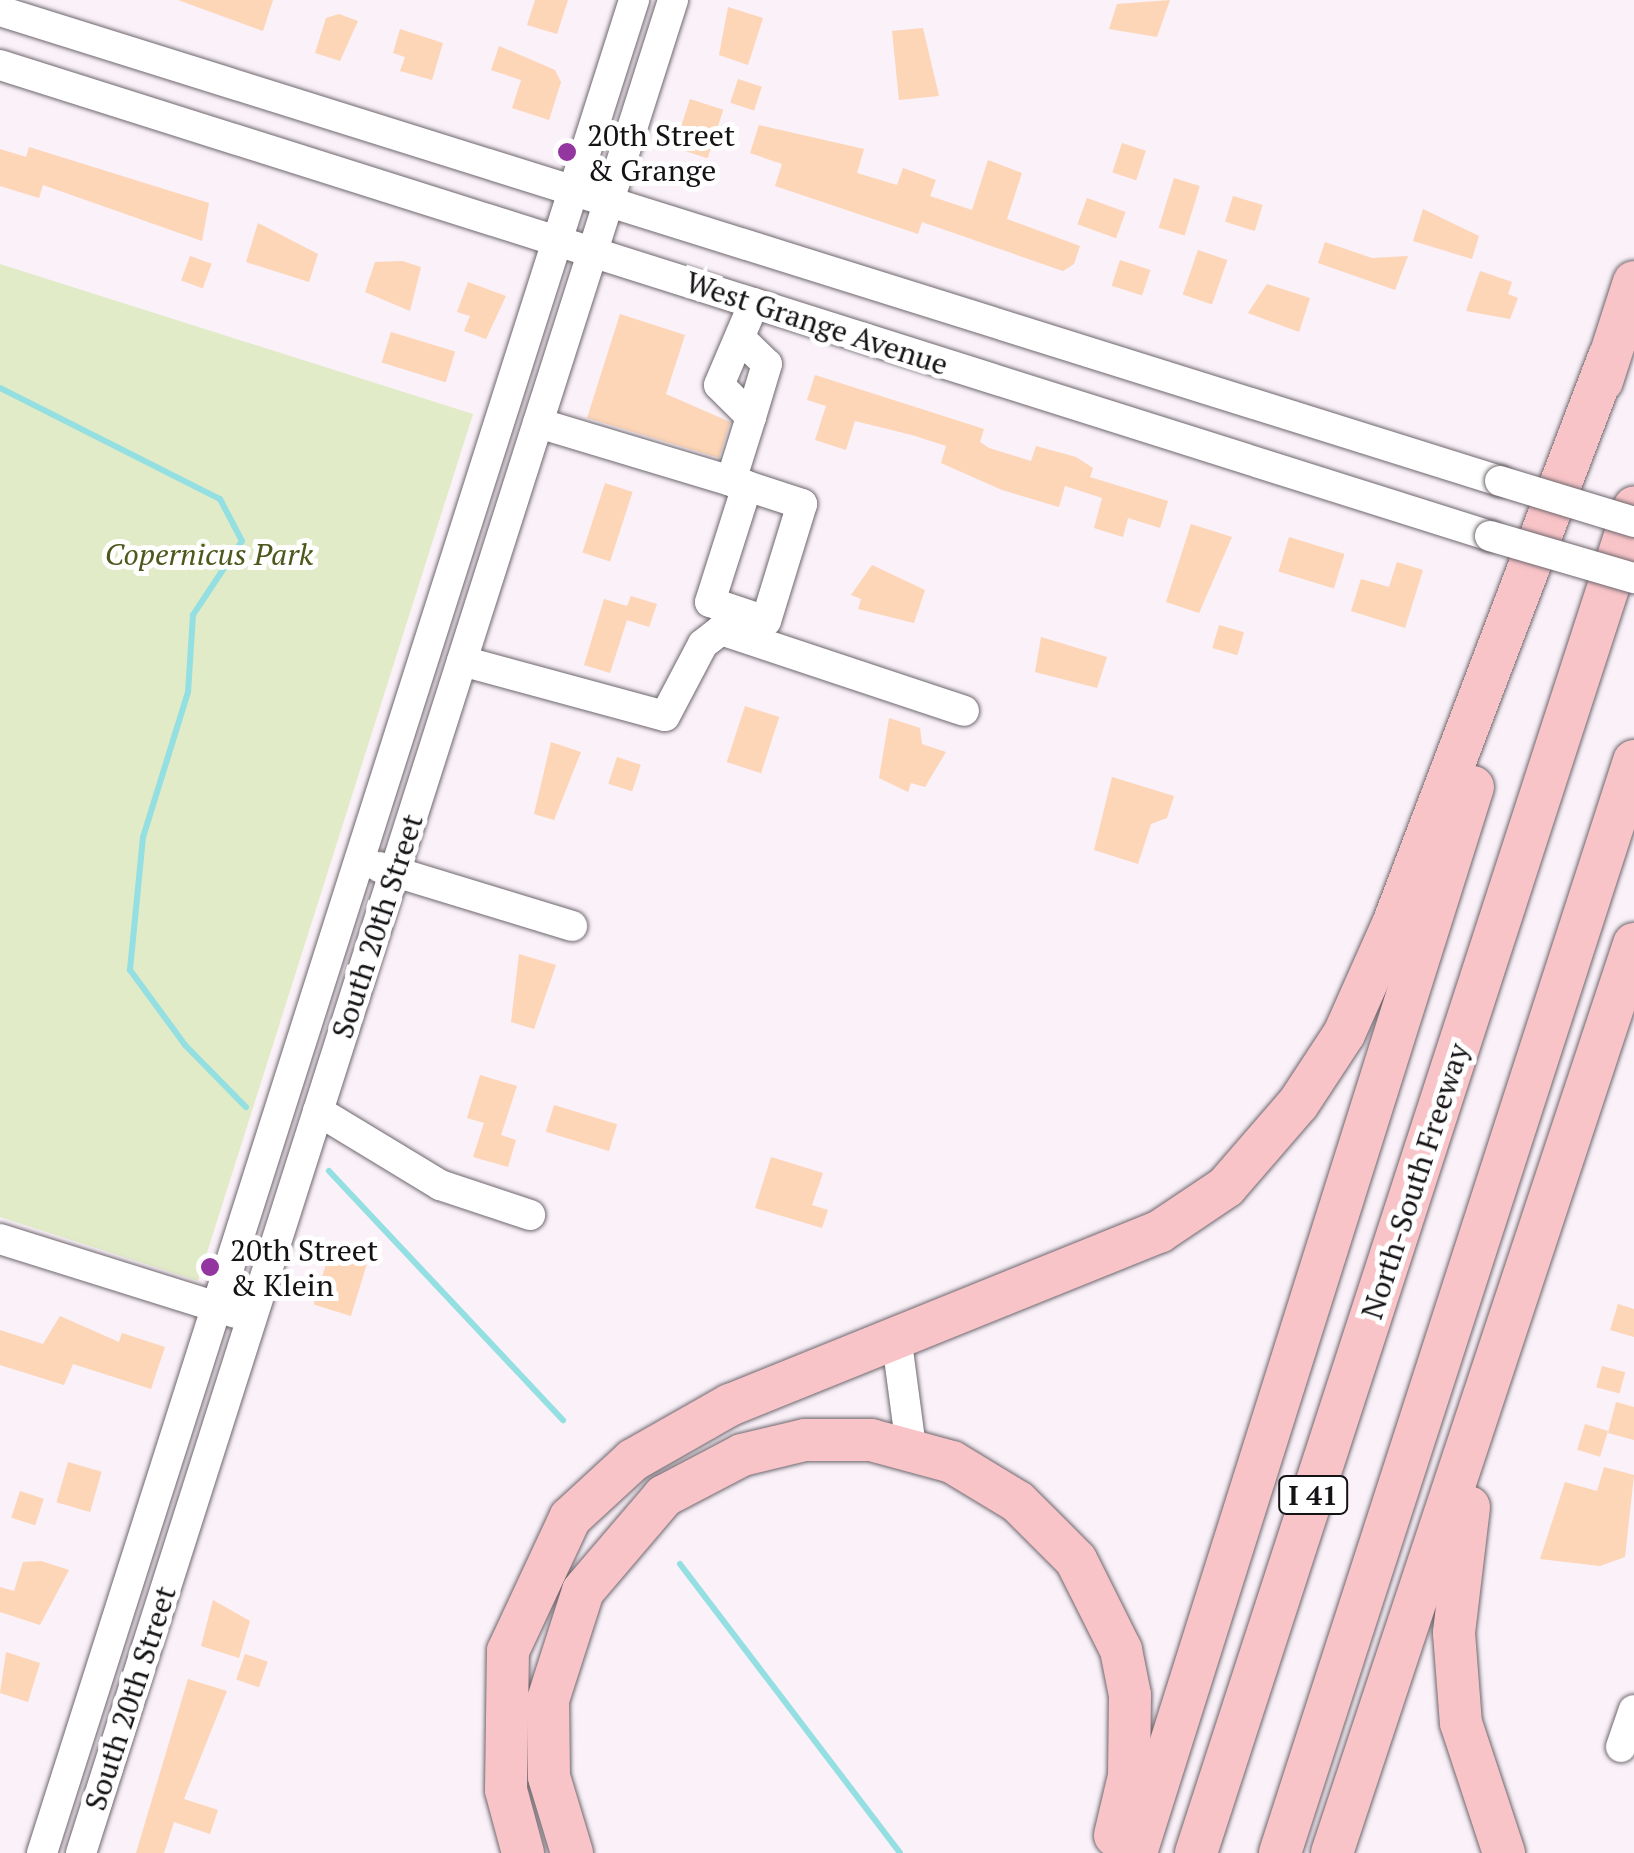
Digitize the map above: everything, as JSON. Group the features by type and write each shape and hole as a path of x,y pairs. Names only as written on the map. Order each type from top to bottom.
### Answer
{"highway":[{"path":"1136,1853 1634,282"},
{"path":"523,1853 506,1790 508,1651 570,1518 633,1460 730,1404 1158,1232 1226,1187 1298,1104 1344,1034 1392,924 1609,357"},
{"name":"North-South Freeway","path":"1196,1853 1634,508"},
{"path":"1588,920 1634,761"},
{"name":"I 41","path":"1280,1853 1634,788"},
{"path":"1332,1853 1634,944"},
{"path":"1504,1853 1461,1723 1460,1552 1578,1118"},
{"path":"572,1853 549,1777 548,1700 566,1626 616,1543 664,1496 742,1455 805,1440 911,1447 1018,1502 1076,1560 1100,1600 1121,1650 1132,1722 1110,1853"}],"street":[{"name":"South 20th Street","path":"42,1853 634,0"},
{"name":"South 20th Street","path":"81,1853 318,1111 406,875 462,661 673,0"},
{"name":"West Grange Avenue","path":"0,11 1634,522"},
{"path":"616,58 651,69"},
{"name":"West Grange Avenue","path":"0,65 1490,536 1634,578"},
{"path":"424,199 442,150"},
{"path":"497,429 535,431 739,484 751,417 719,385 743,341 756,248"},
{"path":"1293,474 1312,422"},
{"path":"462,661 665,716 703,644 721,630 964,710"},
{"path":"359,861 572,926"},
{"path":"318,1111 440,1185 530,1215"},
{"path":"0,1239 252,1318"},
{"path":"896,1335 911,1447"},
{"path":"1622,1748 1634,1710"}],"green space":[{"name":"Copernicus Park","path":"0,264 473,414 198,1281 0,1217"}],"building":[{"path":"178,0 273,0 263,31"},
{"path":"535,0 568,0 557,34 527,25"},
{"path":"1170,0 1157,37 1109,29 1117,4"},
{"path":"728,7 763,18 748,65 719,55"},
{"path":"339,14 358,21 340,61 315,53 326,18"},
{"path":"923,28 939,96 899,100 892,31"},
{"path":"400,29 443,43 432,80 400,71 405,57 393,53"},
{"path":"499,46 555,70 561,82 549,120 512,108 521,80 491,70"},
{"path":"738,79 762,87 754,111 730,103"},
{"path":"690,99 723,110 708,158 674,148"},
{"path":"759,125 864,149 857,173 897,185 903,168 936,180 930,196 972,210 988,160 1022,173 1007,219 1080,246 1074,264 1063,271 922,222 918,234 775,186 782,164 750,153"},
{"path":"1122,143 1146,151 1136,180 1112,172"},
{"path":"29,147 209,203 202,241 43,185 39,198 0,186 0,149 26,157"},
{"path":"1174,178 1200,186 1185,236 1159,228"},
{"path":"1233,196 1263,205 1255,231 1225,222"},
{"path":"1087,198 1126,212 1116,238 1077,224"},
{"path":"1423,209 1479,236 1472,259 1413,241"},
{"path":"258,223 318,254 309,282 246,262"},
{"path":"1325,242 1372,258 1408,256 1395,290 1318,263"},
{"path":"1198,250 1227,260 1212,305 1183,294"},
{"path":"190,256 212,264 203,288 181,280"},
{"path":"1120,260 1150,270 1142,296 1112,286"},
{"path":"402,261 421,267 410,311 365,292 375,262"},
{"path":"1480,271 1512,282 1508,294 1518,298 1510,319 1466,311"},
{"path":"468,282 506,296 486,339 464,331 470,316 457,312"},
{"path":"1267,284 1310,298 1299,332 1248,313"},
{"path":"620,314 685,335 666,394 730,422 719,458 587,418"},
{"path":"391,332 455,352 446,382 382,363"},
{"path":"815,375 984,429 980,442 989,448 1031,461 1036,446 1076,457 1093,468 1090,477 1168,501 1160,528 1128,518 1123,537 1094,528 1102,498 1065,486 1059,507 1002,490 941,463 946,446 912,435 855,421 846,450 815,440 826,406 807,400"},
{"path":"605,483 633,492 610,561 582,552"},
{"path":"1191,524 1232,537 1199,613 1166,602"},
{"path":"1289,537 1344,554 1334,588 1278,571"},
{"path":"1397,562 1423,570 1405,628 1351,611 1361,579 1389,587"},
{"path":"872,565 925,590 914,623 858,609 861,599 851,595"},
{"path":"631,596 657,604 649,627 627,620 610,673 584,665 604,599 627,606"},
{"path":"1219,625 1244,632 1237,655 1212,648"},
{"path":"1041,637 1107,657 1097,688 1035,672"},
{"path":"745,706 779,717 761,773 727,762"},
{"path":"889,718 920,728 922,744 946,752 925,787 911,783 908,792 879,778"},
{"path":"551,742 581,752 554,820 534,814"},
{"path":"617,757 641,765 632,791 608,784"},
{"path":"1112,777 1174,796 1167,818 1151,824 1138,864 1094,850"},
{"path":"519,954 556,965 534,1029 511,1022"},
{"path":"480,1075 517,1086 501,1135 516,1140 508,1167 473,1157 484,1123 467,1118"},
{"path":"554,1105 617,1124 609,1151 546,1132"},
{"path":"771,1157 823,1173 812,1205 828,1210 822,1228 755,1208"},
{"path":"330,1251 367,1262 351,1316 314,1305"},
{"path":"1618,1304 1634,1309 1634,1337 1610,1330"},
{"path":"60,1316 119,1342 122,1333 165,1347 151,1389 73,1364 64,1385 0,1365 0,1330 43,1344"},
{"path":"1602,1366 1625,1372 1619,1393 1596,1387"},
{"path":"1616,1402 1634,1407 1634,1440 1608,1433"},
{"path":"1585,1424 1608,1431 1600,1457 1577,1450"},
{"path":"68,1462 102,1472 90,1512 56,1502"},
{"path":"1604,1467 1634,1475 1625,1557 1600,1566 1540,1559 1565,1482 1597,1491"},
{"path":"20,1491 44,1499 35,1525 11,1518"},
{"path":"41,1561 69,1570 40,1625 0,1612 0,1587 14,1591 23,1562"},
{"path":"213,1600 250,1621 239,1658 201,1646"},
{"path":"6,1652 40,1663 28,1702 0,1693"},
{"path":"245,1654 268,1662 259,1687 236,1680"},
{"path":"188,1679 227,1691 184,1799 218,1810 210,1834 174,1822 164,1853 136,1853"}],"waterway":[{"path":"0,388 220,499 242,541 193,615 188,692 143,837 130,970 185,1045 246,1107"},
{"path":"329,1171 563,1420"},
{"path":"680,1564 900,1853"}],"place":[{"name":"20th Street & Grange","path":"567,152"},
{"name":"20th Street & Klein","path":"210,1267"}]}
